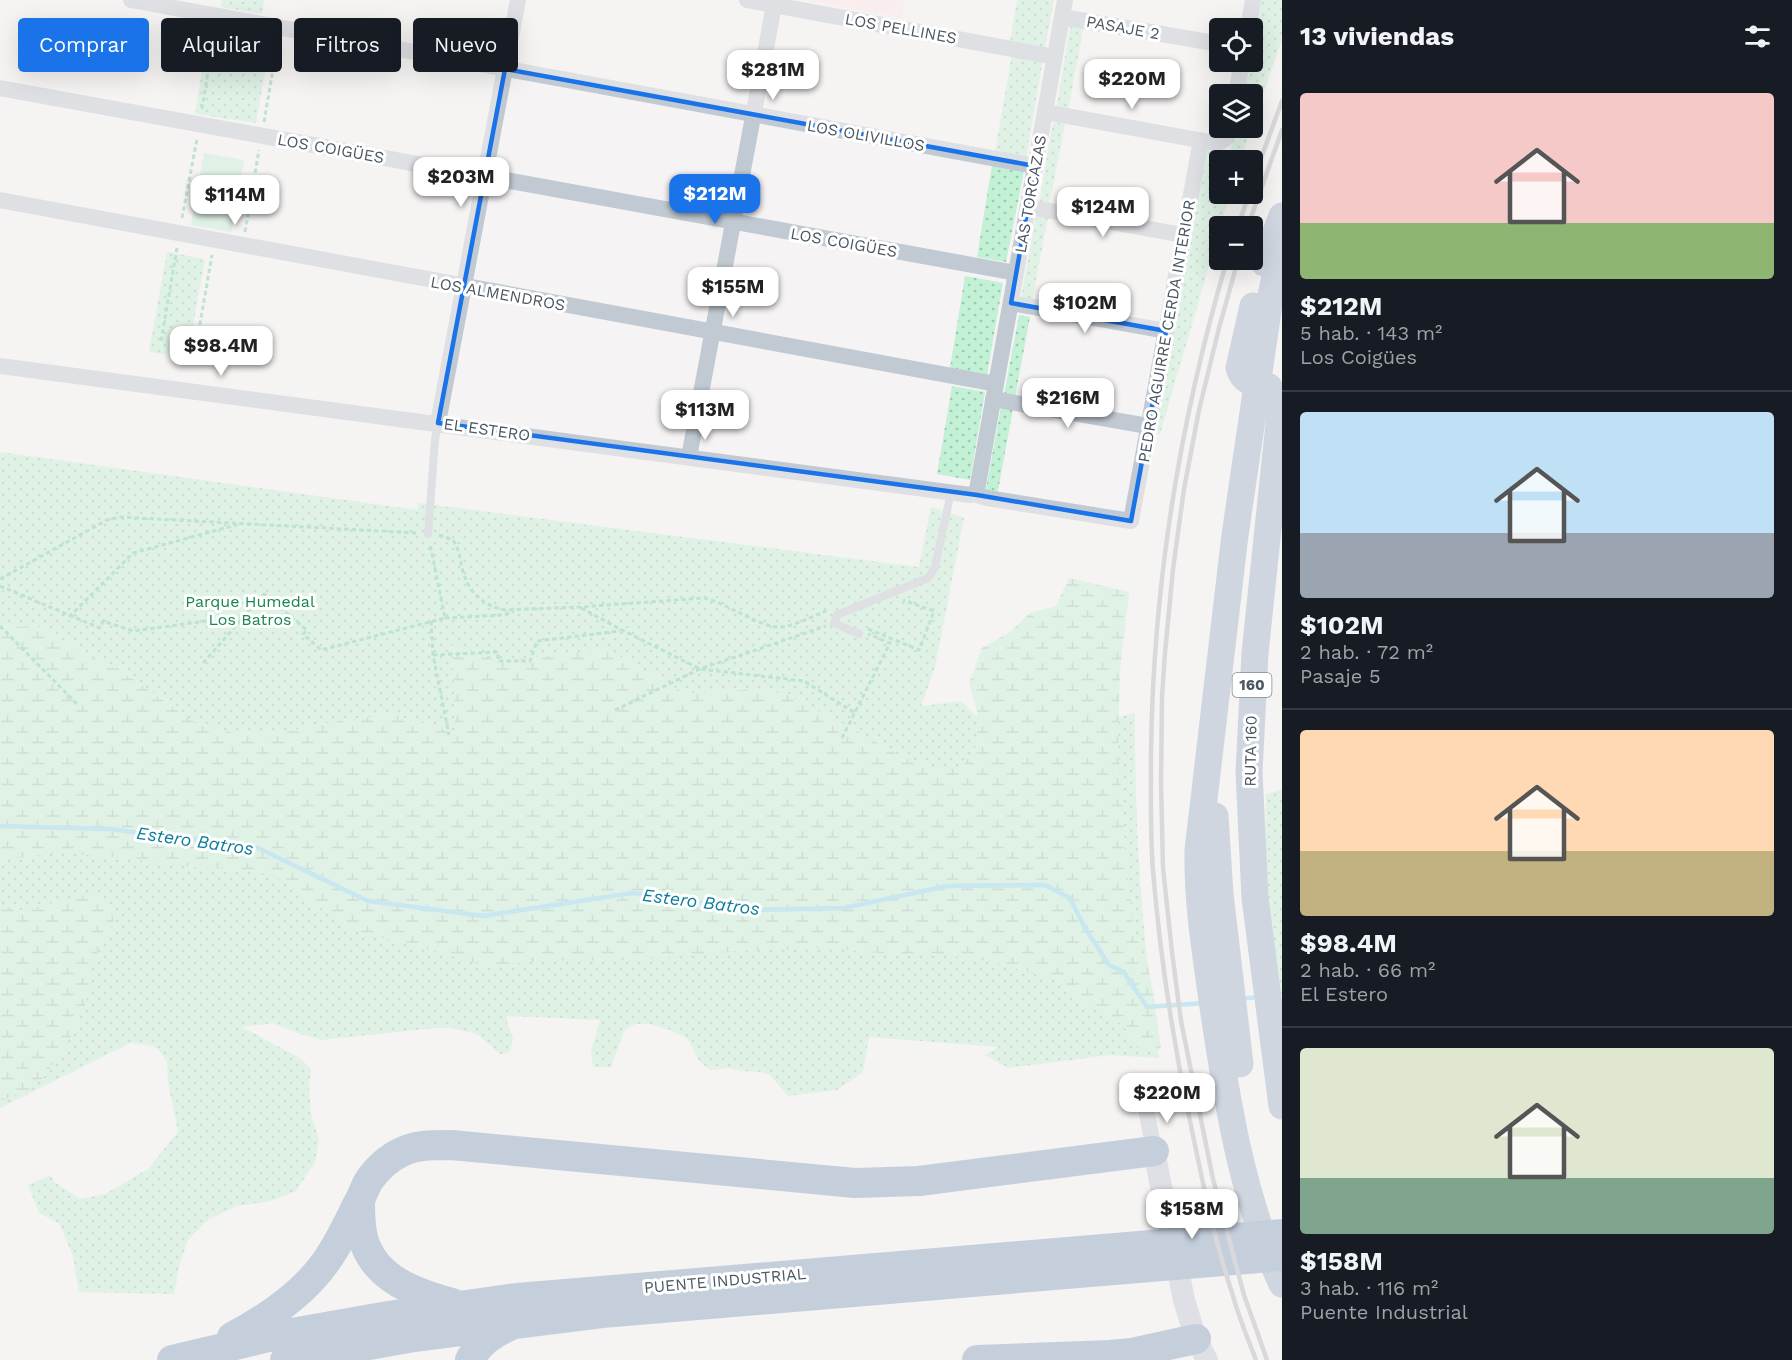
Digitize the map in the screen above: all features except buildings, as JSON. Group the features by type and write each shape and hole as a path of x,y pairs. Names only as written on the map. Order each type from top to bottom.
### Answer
{"highway":[{"path":"1269,387 1242,376 1239,364 1263,266 1282,216"},
{"name":"160","path":"1269,387 1269,304 1282,246"},
{"name":"RUTA 160","path":"1269,387 1225,613 1214,764 1220,894 1220,982 1227,1038 1282,1279"},
{"name":"RUTA 160","path":"1282,395 1255,653 1249,772 1251,848 1264,976 1282,1107"},
{"name":"RUTA 160","path":"1227,1038 1227,1096 1260,1228 1282,1284"},
{"path":"202,1352 257,1323 313,1278 334,1249 370,1179 387,1161 403,1151 423,1146 451,1145 855,1183 920,1181 1154,1151"},
{"path":"360,1201 363,1239 378,1267 392,1279 416,1292 460,1305"},
{"name":"PUENTE INDUSTRIAL","path":"285,1360 414,1337 614,1312 1149,1256 1282,1234"},
{"name":"PUENTE INDUSTRIAL","path":"172,1360 290,1334 460,1305 584,1292 1149,1256 1282,1256"},
{"path":"470,1360 477,1348 491,1336 517,1324"},
{"path":"977,1360 1118,1358 1132,1353 1202,1349"}],"main road":[{"path":"1154,1151 1184,1300 1202,1349"}],"street":[{"name":"LOS OLIVILLOS","path":"131,0 413,52"},
{"path":"515,18 518,0"},
{"name":"LOS PELLINES","path":"747,0 774,2 1055,57"},
{"path":"1250,18 1253,0"},
{"path":"689,457 774,2"},
{"name":"LAS TORCAZAS","path":"974,494 977,490 1064,8"},
{"name":"PASAJE 2","path":"1064,8 1209,41"},
{"name":"LOS OLIVILLOS","path":"518,71 1035,166"},
{"path":"438,423 504,72"},
{"name":"LOS COIGÜES","path":"0,88 1016,273"},
{"path":"1045,112 1215,143 1222,138"},
{"name":"PEDRO AGUIRRE CERDA INTERIOR","path":"1131,521 1201,140"},
{"name":"LOS ALMENDROS","path":"0,200 712,332 1148,426"},
{"path":"1028,207 1183,235"},
{"path":"1011,303 1166,331"},
{"name":"EL ESTERO","path":"0,366 974,494 1131,521"},
{"path":"1145,1103 1154,1151"}],"lane":[{"path":"428,534 438,423"},
{"path":"859,634 834,623 837,615 923,581 933,573 951,492"}],"path":[{"path":"161,341 217,16"},
{"path":"196,347 215,240"},
{"path":"0,579 113,518 120,517 447,536 453,540 459,552 466,580 477,597 493,608 517,611 704,598 717,601 766,625 781,627 832,609"},
{"path":"69,616 133,554 241,524"},
{"path":"428,534 445,618"},
{"path":"0,586 100,628 103,621 133,631 245,615"},
{"path":"615,710 700,669 845,619 919,650 934,611 900,599 902,589"},
{"path":"203,663 264,594 307,630 303,634 321,650 445,618 504,615 517,611"},
{"path":"579,607 700,669 804,681 855,712"},
{"path":"431,621 433,655 449,735"},
{"path":"0,626 79,706"},
{"path":"433,655 498,652 498,661 530,660 537,642 622,630"},
{"path":"843,738 890,643 868,634 870,630"}],"highlighted area":[{"path":"505,69 1035,166 1011,303 1166,331 1131,521 977,495 438,423"}],"shaded area":[{"path":"807,0 905,0 902,18"}],"green space":[{"path":"222,0 264,0 262,14 221,7"},
{"path":"1017,0 1054,0 1045,48 1010,42"},
{"path":"1258,0 1282,0 1282,39 1263,94 1263,84 1243,84 1245,72 1263,72 1263,18 1255,18"},
{"path":"1071,22 1084,25 1068,112 1056,110"},
{"path":"1012,54 1043,60 1026,158 995,152"},
{"path":"202,72 265,72 256,123 195,114"},
{"path":"1053,122 1065,124 1049,206 1039,204"},
{"path":"1233,138 1248,138 1243,150 1231,150"},
{"path":"1205,149 1211,150 1209,150 1209,204 1227,204 1224,216 1209,216 1209,266 1160,434 1153,433"},
{"path":"204,153 244,160 231,232 191,225"},
{"path":"992,165 1024,171 1006,262 977,257"},
{"path":"1036,215 1048,217 1032,301 1021,298"},
{"path":"167,252 205,259 187,358 149,352"},
{"path":"965,276 1003,283 987,375 950,368"},
{"path":"1019,315 1030,317 1015,397 1004,395"},
{"path":"952,386 985,392 970,480 937,474"},
{"path":"1001,407 1013,409 997,496 985,494"},
{"name":"Parque Humedal Los Batros","path":"0,452 417,510 419,503 919,567 931,507 964,518 935,667 921,706 961,701 978,718 1072,729 1135,713 1136,800 1141,886 1148,972 1159,1058 1110,1055 1008,1068 985,1055 999,1047 869,1037 863,1072 837,1090 788,1096 770,1075 761,1072 729,1068 710,1070 699,1061 688,1039 670,1030 649,1024 635,1024 624,1031 611,1067 593,1067 591,1052 600,1020 507,1016 507,1023 513,1037 510,1052 500,1054 477,1034 452,1028 321,1040 273,1023 242,1027 300,1058 311,1069 309,1089 311,1113 319,1141 315,1162 296,1191 271,1201 237,1206 209,1219 188,1240 179,1266 174,1294 79,1292 73,1256 59,1223 39,1213 28,1185 51,1175 54,1182 80,1199 105,1194 148,1169 178,1132 168,1083 167,1062 159,1050 152,1046 130,1043 0,1108 0,673 189,719 135,680 39,627 0,626","holes":["453,645 498,661 606,649 686,694 755,689 788,695 862,734 254,743 223,731 239,734 284,732 344,720 393,715 455,732"]},
{"path":"1069,578 1129,592 1120,671 1118,749 1133,927 1146,957 1161,1050 1139,1051 1123,1025 1084,1003 1054,980 998,963 932,953 904,955 825,948 738,951 635,960 483,965 353,931 281,880 239,869 192,867 59,853 0,860 0,626 39,627 135,680 198,725 239,734 284,732 344,720 393,715 455,732 453,644 498,661 606,649 686,694 755,689 788,695 902,757 934,768 961,769 978,743 977,711 969,683 982,648 1010,632 1030,613 1056,606"},
{"path":"1282,790 1282,1047 1265,871 1266,794"},
{"path":"85,895 99,896 114,918 109,935 94,958 89,974 85,1006 75,1029 44,1077 29,1090 0,1101 0,909 25,910"}],"waterway":[{"name":"Estero Batros","path":"0,826 109,829 256,847 368,901 483,916 632,893 751,910 844,908 947,886 1045,885 1070,898 1085,928 1109,965 1124,972 1147,1007 1205,1003"},
{"name":"Estero Batros","path":"1240,999 1258,997"}],"railway":[{"path":"1263,153 1282,101"},
{"path":"1252,216 1282,130"},
{"path":"1241,216 1246,204"},
{"path":"1224,270 1210,320 1183,442 1164,565 1153,690 1151,842 1163,964 1183,1086 1220,1252 1238,1312 1256,1360"},
{"path":"1235,270 1199,410 1184,489 1173,569 1162,697 1163,868 1181,1021 1213,1179 1244,1295 1267,1360"}]}
